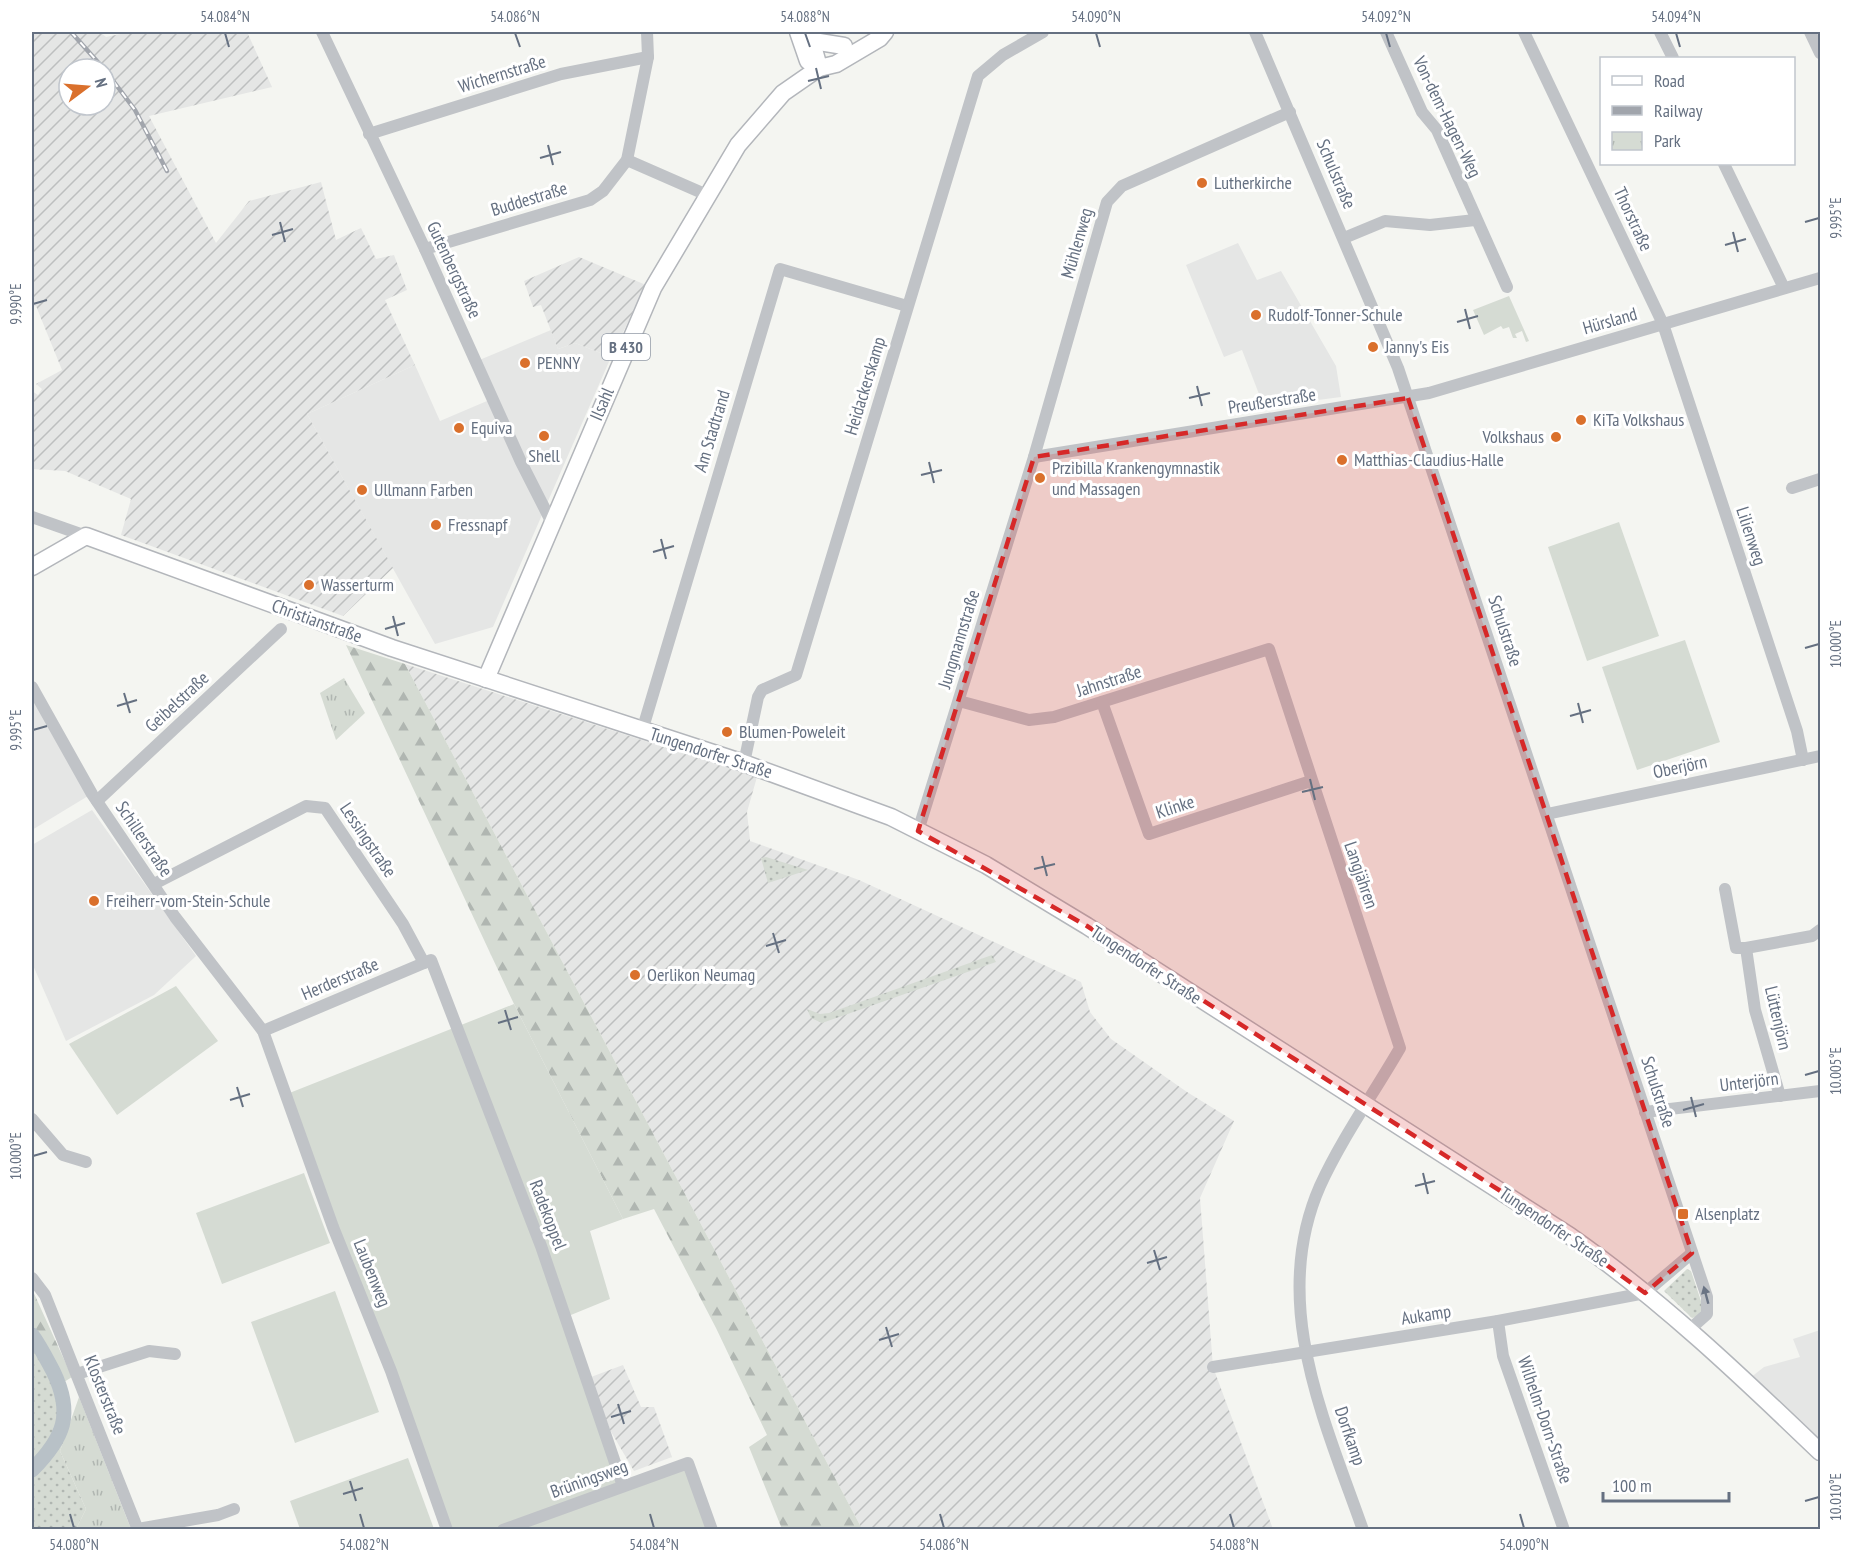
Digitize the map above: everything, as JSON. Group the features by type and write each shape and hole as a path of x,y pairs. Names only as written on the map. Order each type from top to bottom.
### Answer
{"main road":[{"path":"798,32 808,61 819,68"},
{"name":"B 430","path":"819,68 830,54 872,32"},
{"name":"B 430","path":"819,68 836,64 880,38 885,32"},
{"path":"811,36 819,68"},
{"path":"811,36 844,46"},
{"name":"Ilsahl","path":"486,679 653,288 738,145 783,93 819,68"},
{"path":"32,567 86,536"},
{"name":"Christianstraße","path":"86,536 382,644 604,719"},
{"name":"Tungendorfer Straße","path":"604,719 744,763 891,816 986,865 1067,914 1570,1236 1645,1293"},
{"path":"1645,1293 1689,1330 1821,1452"}],"street":[{"name":"Gutenbergstraße","path":"322,32 425,249 521,462 552,523"},
{"name":"Buddestraße","path":"425,249 590,200 603,191 627,160 648,57 647,32"},
{"name":"Heidackerskamp","path":"744,763 758,697 762,690 796,675 978,76 1003,55 1043,32"},
{"name":"Schulstraße","path":"1255,32 1344,238 1408,398 1692,1253"},
{"name":"Von-dem-Hagen-Weg","path":"1386,32 1422,112 1437,130 1475,220 1507,287"},
{"name":"Thorstraße","path":"1524,32 1663,324"},
{"path":"1662,32 1673,57"},
{"path":"1810,32 1821,53"},
{"name":"Wichernstraße","path":"369,134 561,74 648,57"},
{"name":"Mühlenweg","path":"1034,457 1107,202 1122,186 1290,112"},
{"path":"627,160 707,195"},
{"path":"1724,165 1784,288"},
{"path":"1344,238 1385,221 1430,225 1475,220"},
{"name":"Am Stadtrand","path":"642,731 780,269 908,306"},
{"name":"Hürsland","path":"1408,398 1821,278"},
{"name":"Lilienweg","path":"1663,324 1793,720 1803,760"},
{"name":"Preußerstraße","path":"1034,457 1408,398"},
{"name":"Jungmannstraße","path":"918,831 1034,457"},
{"path":"1792,488 1821,479"},
{"name":"Christianstraße","path":"32,517 86,536"},
{"name":"Geibelstraße","path":"96,801 281,629"},
{"name":"Jahnstraße","path":"958,701 1029,720 1054,717 1269,649"},
{"name":"Langjähren","path":"1269,649 1400,1048 1320,1186 1307,1223 1302,1248 1298,1302 1306,1352"},
{"name":"Schillerstraße","path":"32,687 96,801 175,917 263,1030"},
{"name":"Klinke","path":"1102,702 1149,834 1311,781"},
{"name":"Oberjörn","path":"1547,814 1821,756"},
{"name":"Lessingstraße","path":"154,884 306,806 325,808 428,962"},
{"name":"Lüttenjörn","path":"1725,889 1736,948 1746,948 1755,1010 1780,1096"},
{"path":"1746,948 1812,936 1821,930"},
{"name":"Herderstraße","path":"263,1030 428,962"},
{"name":"Radekoppel","path":"428,962 541,1246 623,1486"},
{"name":"Laubenweg","path":"263,1030 333,1227 392,1371 447,1530"},
{"name":"Unterjörn","path":"1645,1113 1821,1090"},
{"path":"32,1119 63,1155 86,1162"},
{"path":"1645,1293 1692,1253 1708,1303 1707,1314 1689,1330"},
{"name":"Klosterstraße","path":"32,1278 45,1295 138,1529"},
{"name":"Aukamp","path":"1213,1367 1498,1322 1645,1293"},
{"name":"Wilhelm-Dorn-Straße","path":"1498,1322 1503,1356 1564,1530"},
{"path":"77,1374 149,1351 175,1354"},
{"name":"Dorfkamp","path":"1306,1352 1325,1422 1364,1530"},
{"name":"Brüningsweg","path":"502,1530 688,1463 712,1530"},
{"path":"138,1529 218,1515 234,1509"}],"highlighted area":[{"path":"1408,398 1692,1253 1645,1293 1538,1215 1087,926 918,831 1034,457"}],"shaded area":[{"path":"32,32 100,32 106,37 130,32 247,32 272,87 149,116 216,243 249,201 321,182 336,240 361,228 376,259 394,255 407,290 385,300 415,365 307,414 393,568 343,616 121,535 131,499 65,471 32,469 32,391 38,395 42,389 36,384 62,370 36,306 32,307"},
{"name":"Rudolf-Tonner-Schule","path":"1238,243 1257,280 1281,271 1336,366 1341,397 1264,407 1242,350 1224,357 1186,265"},
{"path":"579,257 646,285 611,357 575,343 558,349 541,305 533,307 524,281"},
{"path":"551,330 558,349 575,343 611,357 493,627 435,644 307,414 415,365 440,421 494,398 477,361"},
{"path":"405,664 757,777 747,812 750,841 859,880 1081,982 1090,1012 1111,1039 1187,1092 1234,1121 1200,1198 1213,1367 1273,1529 862,1529"},
{"path":"32,693 88,796 32,830"},
{"name":"Freiherr-vom-Stein-Schule","path":"92,810 196,956 154,995 66,1041 32,963 32,845"},
{"path":"1820,1330 1820,1443 1750,1378 1764,1367 1800,1357 1793,1339"},
{"path":"623,1365 641,1407 654,1407 672,1457 634,1471 610,1430 591,1377"}],"green space":[{"path":"1509,296 1529,341 1526,342 1522,331 1515,334 1517,338 1513,338 1509,327 1503,329 1501,326 1484,335 1473,310"},
{"path":"1619,522 1659,636 1587,661 1548,547"},
{"path":"1685,640 1720,742 1637,770 1602,667"},
{"path":"346,645 405,664 862,1529 782,1529 749,1447 767,1435 716,1328 654,1209 623,1219 514,1004"},
{"path":"344,678 365,713 336,740 320,693"},
{"path":"766,857 808,870 768,883 761,858"},
{"path":"992,955 996,962 822,1023 811,1018 807,1009 820,1014 829,1013"},
{"path":"176,986 218,1041 117,1115 69,1044"},
{"path":"514,1004 623,1219 590,1231 610,1299 566,1317 623,1486 688,1463 712,1529 447,1529 287,1094"},
{"path":"304,1173 330,1243 222,1284 196,1213"},
{"path":"1687,1269 1691,1271 1703,1307 1699,1316 1692,1318 1664,1291"},
{"path":"32,1289 72,1377 64,1382 42,1339 32,1327"},
{"path":"335,1291 379,1412 295,1443 251,1322"},
{"path":"32,1327 58,1368 70,1404 70,1424 60,1451 86,1509 76,1529 32,1529"},
{"path":"79,1397 131,1529 76,1529 86,1509 60,1451"},
{"path":"408,1458 434,1529 300,1529 290,1501"}],"waterway":[{"path":"32,1335 53,1371 63,1400 64,1413 62,1425 52,1447 32,1470"}],"railway":[{"path":"71,32 93,57"},
{"path":"117,86 135,110 167,171"}],"place":[{"name":"Lutherkirche","path":"1202,183"},
{"name":"Rudolf-Tonner-Schule","path":"1256,315"},
{"name":"Janny's Eis","path":"1373,347"},
{"name":"PENNY","path":"525,363"},
{"name":"KiTa Volkshaus","path":"1581,420"},
{"name":"Equiva","path":"459,428"},
{"name":"Shell","path":"544,436"},
{"name":"Volkshaus","path":"1556,437"},
{"name":"Matthias-Claudius-Halle","path":"1342,460"},
{"name":"Przibilla Krankengymnastik und Massagen","path":"1040,478"},
{"name":"Ullmann Farben","path":"362,490"},
{"name":"Fressnapf","path":"436,525"},
{"name":"Wasserturm","path":"309,585"},
{"name":"Blumen-Poweleit","path":"727,732"},
{"name":"Freiherr-vom-Stein-Schule","path":"94,901"},
{"name":"Oerlikon Neumag","path":"635,975"},
{"name":"Alsenplatz","path":"1683,1214"}]}
